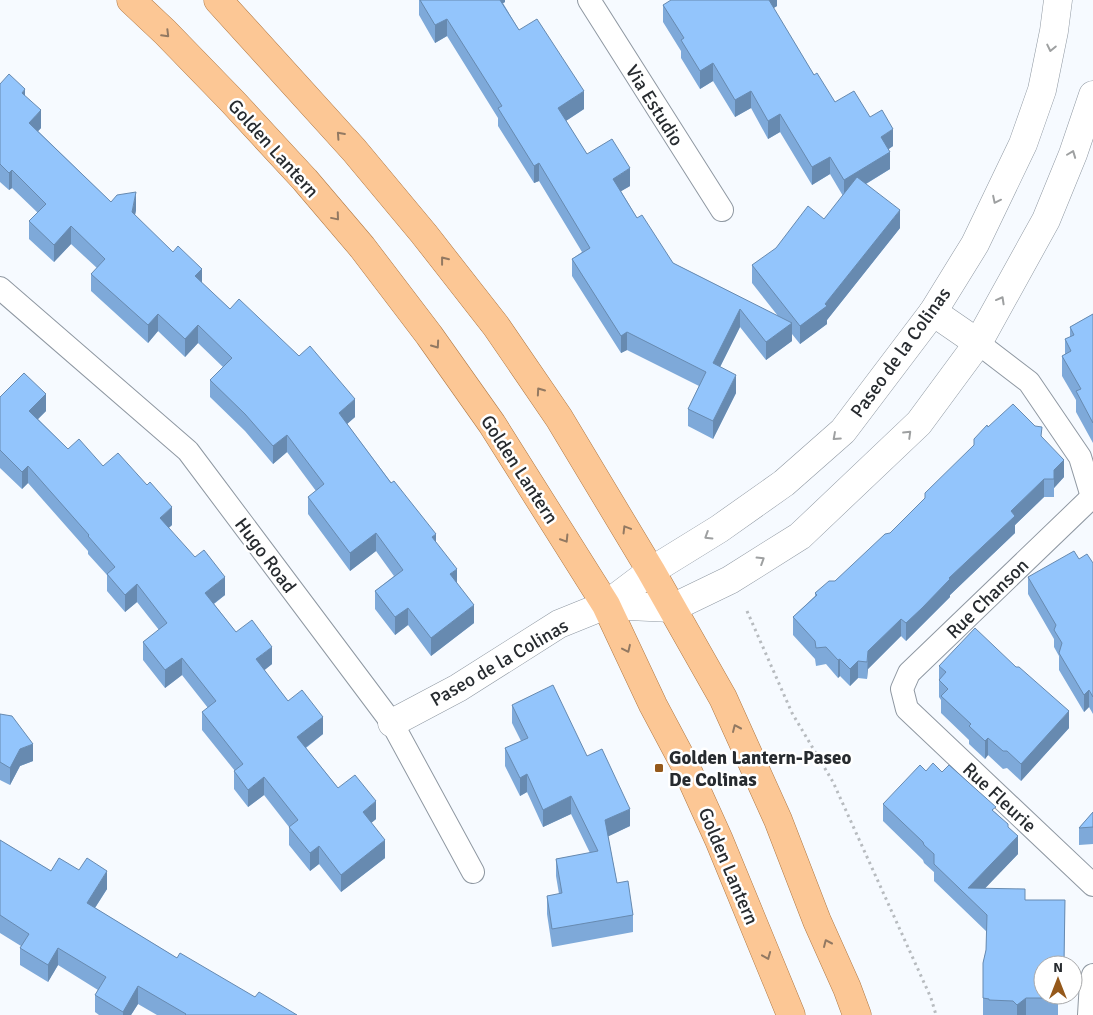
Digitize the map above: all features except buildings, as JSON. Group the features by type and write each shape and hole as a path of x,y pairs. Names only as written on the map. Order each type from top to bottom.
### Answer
{"main road":[{"name":"Golden Lantern","path":"131,0 232,100 305,180 362,247 429,335 492,424 606,605 719,840 790,1015"},
{"path":"218,0 354,150 424,234 496,326 560,418 651,571 723,698 770,803 857,1015"},
{"name":"Paseo de la Colinas","path":"392,723 458,688 559,624 606,605 651,571 719,529 784,483 843,431 933,312 975,244 1023,144 1042,90 1058,0"},
{"name":"Paseo de la Colinas","path":"606,605 672,608 730,580 800,536 919,423 978,343 1046,220 1073,154 1093,95"},
{"path":"933,312 978,343"}],"street":[{"name":"Via Estudio","path":"589,0 722,210"},
{"name":"Hugo Road","path":"0,288 188,451 392,723 473,872"},
{"path":"978,343 1029,382 1080,457 1092,498"},
{"name":"Rue Chanson","path":"907,709 902,688 909,673 1092,498"},
{"name":"Rue Fleurie","path":"907,709 1093,884"},
{"path":"1090,1015 1093,975"}],"path":[{"path":"747,611 792,713 834,782 908,945 931,998 936,1015"}],"place":[{"name":"Golden Lantern-Paseo De Colinas","path":"659,768"}]}
